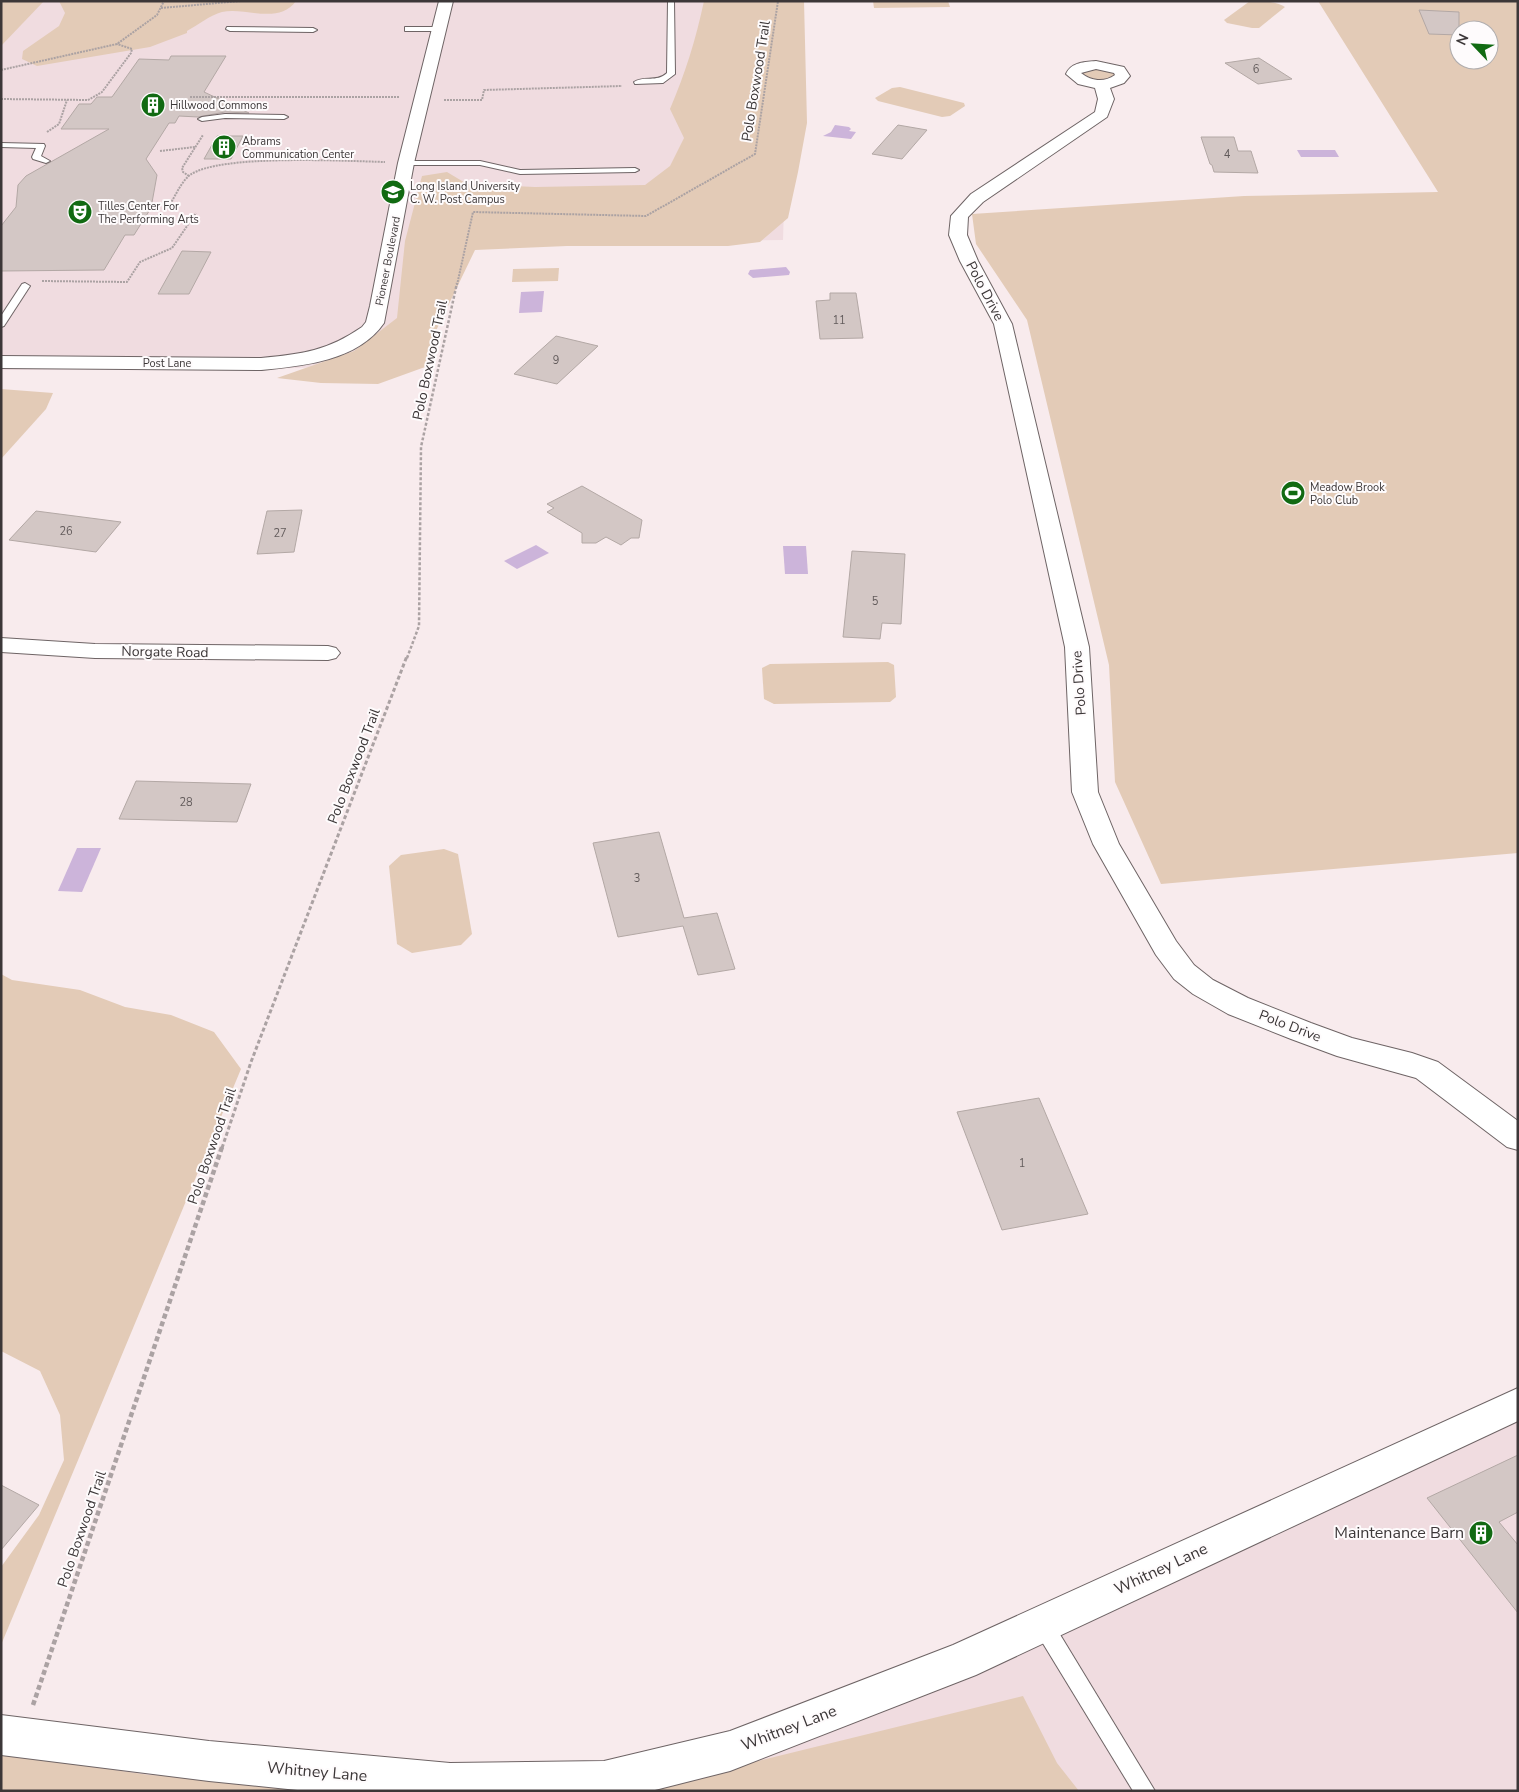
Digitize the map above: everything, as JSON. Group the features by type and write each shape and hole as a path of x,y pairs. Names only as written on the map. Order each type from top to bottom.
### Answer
{"street":[{"name":"Pioneer Boulevard","path":"331,352 369,331 375,322 406,163 446,1"},
{"name":"Polo Drive","path":"1101,84 1106,99 1102,114 977,198 960,216 958,225 958,235 969,261 1003,324 1050,534 1078,647 1085,792 1106,844 1166,948 1184,972 1203,986 1247,1010 1348,1048 1412,1064 1427,1070 1518,1138"},
{"name":"Post Lane","path":"1,362 260,364 304,360 331,352"},
{"name":"Norgate Road","path":"1,645 95,651 328,653"},
{"name":"Whitney Lane","path":"12,1737 209,1761 450,1784 604,1782 730,1751 962,1660 1518,1404"}],"lane":[{"path":"638,82 663,81 671,74 671,1"},
{"path":"408,30 439,29"},
{"path":"230,30 312,30"},
{"path":"202,119 225,116 284,117"},
{"path":"1,145 41,146 36,157 46,161"},
{"path":"406,163 480,163 520,172 635,170"},
{"path":"1,324 25,286"},
{"path":"1042,1624 1144,1791"}],"path":[{"path":"1,70 117,44 157,15 164,1"},
{"path":"161,8 241,1"},
{"name":"Polo Boxwood Trail","path":"12,1737 251,1062 419,626 421,447 473,212 646,216 755,154 778,1"},
{"path":"1,99 88,100 102,92 131,53 132,49 117,44"},
{"path":"189,176 183,172 182,168 195,150 194,147 204,132"},
{"path":"160,151 194,147"},
{"path":"170,204 189,176 205,169 239,163 406,163"},
{"path":"40,282 127,282 140,262 172,248 196,213"}],"shaded area":[{"name":"Long Island University C. W. Post Campus","path":"1,1 803,1 786,145 783,240 456,245 425,367 1,370"},
{"path":"1,1 44,1 1,46"},
{"path":"59,1 296,1 289,8 271,14 222,12 204,20 187,31 187,33 150,47 37,66 22,59 23,51 59,26 65,13"},
{"path":"704,1 804,1 807,123 788,218 760,242 728,246 567,246 475,250 432,339 425,367 378,384 321,383 277,378 354,351 397,318 405,241 422,176 447,172 467,184 535,187 645,185 670,166 684,138 670,109 690,56"},
{"path":"873,1 948,1 950,7 874,8"},
{"path":"1250,1 1273,2 1285,7 1259,28 1227,23 1224,20"},
{"name":"Meadow Brook Polo Club","path":"1318,1 1518,1 1518,853 1161,884 1115,782 1109,665 1027,320 976,244 972,214 1244,196 1438,192"},
{"path":"1082,68 1109,68 1119,78 1090,82 1078,70"},
{"path":"900,87 964,103 965,106 950,116 942,117 878,101 875,98 892,88"},
{"path":"835,125 849,127 851,129 849,131 856,132 851,139 823,136 831,132"},
{"path":"1297,150 1335,150 1339,157 1301,157"},
{"path":"786,267 790,272 789,275 753,278 748,274 750,270"},
{"path":"559,268 558,281 512,282 513,269"},
{"path":"544,291 542,312 519,313 521,292"},
{"path":"1,389 53,393 46,409 1,459"},
{"path":"536,545 549,553 517,569 504,561"},
{"path":"783,546 806,546 808,574 785,574"},
{"path":"888,662 894,665 896,697 890,702 774,704 764,699 762,668 770,664"},
{"path":"77,848 101,848 82,892 58,891"},
{"path":"444,849 458,854 472,934 461,945 412,953 397,944 389,866 401,855"},
{"path":"1,974 12,980 80,990 125,1007 171,1015 214,1032 241,1069 1,1645 1,1567 39,1515 64,1460 60,1415 40,1371 1,1351"},
{"path":"1518,1404 1518,1791 1,1791 38,1741 677,1777"},
{"path":"1023,1696 1057,1763 1079,1791 636,1791"},
{"path":"1,1753 149,1775 604,1791 1,1791"}],"building":[{"path":"1419,10 1459,12 1459,20 1449,20 1449,35 1429,34"},
{"path":"171,56 226,56 204,92 249,113 225,112 198,117 179,116 175,123 169,123 146,159 157,175 151,208 134,235 125,235 104,270 1,271 1,226 16,207 18,185 26,176 109,129 61,129 79,104 91,104 97,97 112,97 139,59 169,60"},
{"path":"1259,58 1292,79 1258,84 1225,63"},
{"path":"898,125 927,130 902,159 872,154"},
{"name":"Abrams Communication Center","path":"217,136 243,136 231,159 204,159"},
{"path":"1201,137 1234,137 1238,151 1251,151 1258,173 1214,172"},
{"path":"182,251 211,252 189,294 158,294"},
{"path":"830,293 856,293 863,338 820,339 816,301 830,300"},
{"path":"556,336 598,346 557,384 514,374"},
{"path":"582,486 642,520 639,538 631,538 621,545 606,537 596,543 582,543 582,533 547,512 554,508 547,504"},
{"path":"302,510 294,552 257,554 267,511"},
{"path":"36,511 121,522 96,552 9,540"},
{"path":"852,551 905,554 901,624 882,623 880,639 843,637"},
{"path":"136,781 251,784 237,822 119,819"},
{"path":"659,832 684,918 717,913 735,969 698,975 683,926 618,937 593,843"},
{"path":"1039,1098 1088,1214 1002,1230 957,1112"},
{"name":"Maintenance Barn","path":"1518,1455 1518,1512 1499,1522 1518,1545 1518,1613 1427,1498"},
{"path":"1,1485 39,1505 1,1550"}],"place":[{"name":"Hillwood Commons","path":"153,105"},
{"name":"Abrams Communication Center","path":"224,147"},
{"name":"Long Island University C. W. Post Campus","path":"393,192"},
{"name":"Tilles Center For The Performing Arts","path":"80,212"},
{"name":"Meadow Brook Polo Club","path":"1293,493"},
{"name":"Maintenance Barn","path":"1481,1533"}]}
